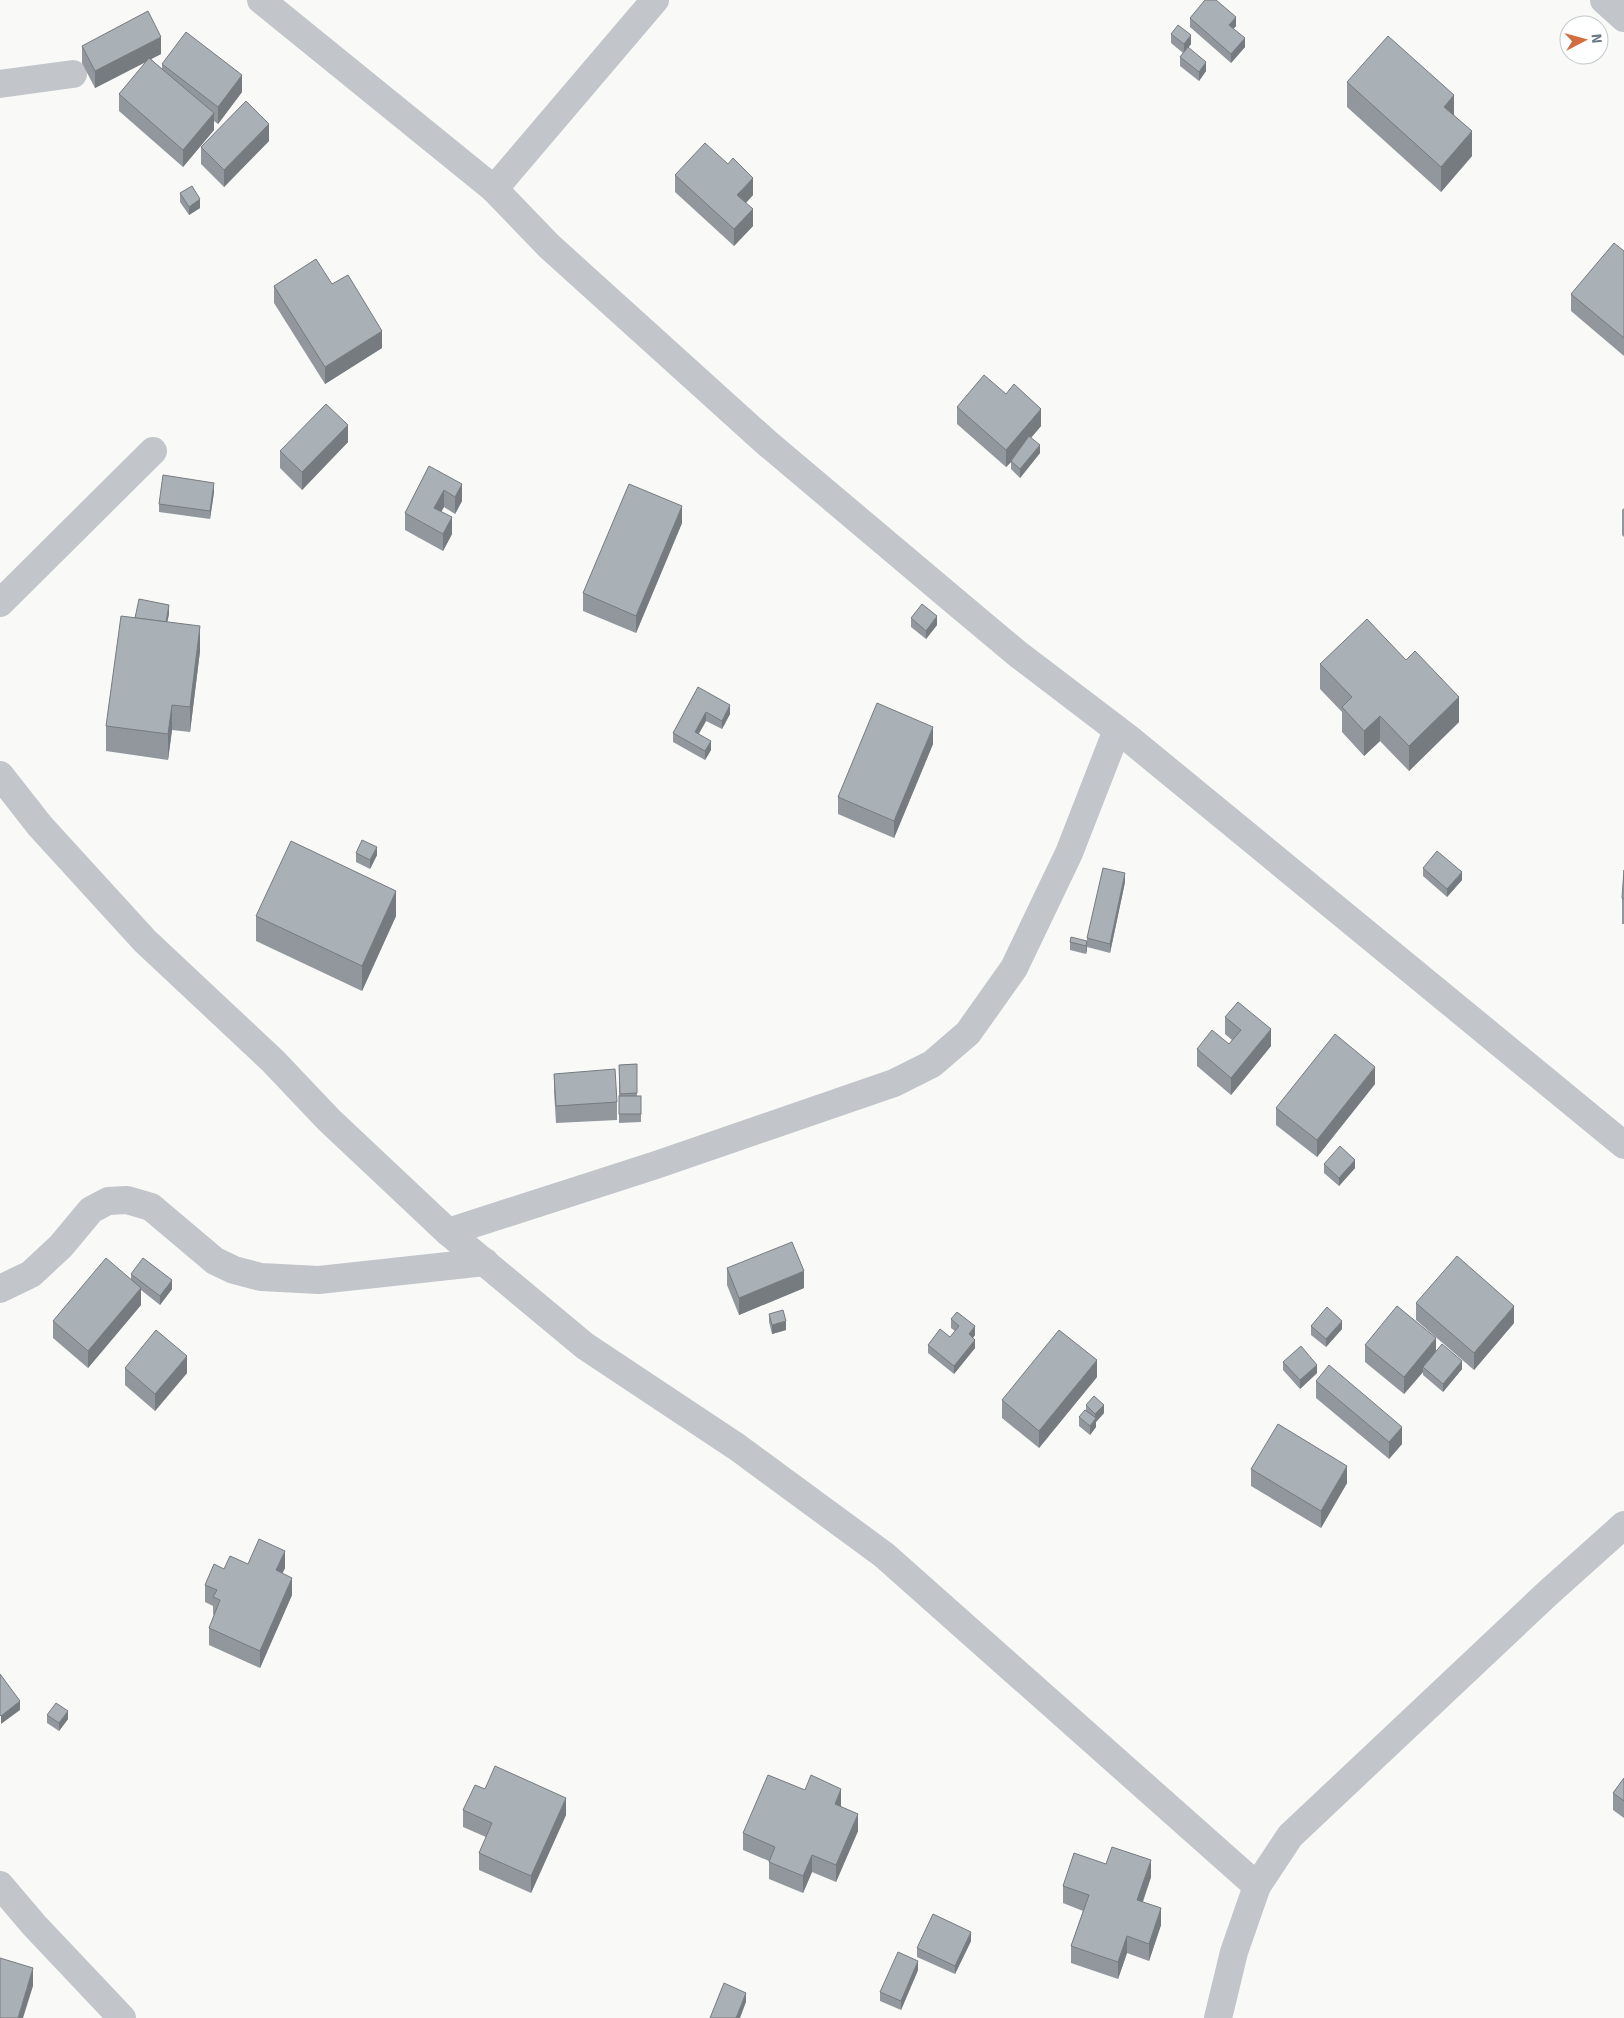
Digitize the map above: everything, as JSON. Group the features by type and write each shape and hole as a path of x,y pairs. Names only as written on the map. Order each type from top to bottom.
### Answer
{"street":[{"path":"261,0 494,188 549,246 767,443 1019,655 1117,730 1624,1145"},
{"path":"494,188 654,0"},
{"path":"1604,0 1624,18"},
{"path":"0,84 73,74"},
{"path":"0,603 153,451"},
{"path":"448,1232 656,1165 894,1083 932,1064 968,1033 1014,968 1069,853 1117,730"},
{"path":"0,774 40,826 145,941 274,1061 329,1120 448,1232 585,1346 737,1447 884,1555 1257,1886"},
{"path":"0,1290 31,1274 61,1246 92,1210 108,1201 127,1200 151,1207 215,1261 234,1270 261,1277 319,1280 485,1262"},
{"path":"1218,2018 1234,1952 1257,1886 1290,1836 1548,1593 1624,1525"},
{"path":"0,1885 34,1925 122,2018"}],"building":[{"path":"1205,0 1216,0 1236,17 1229,25 1245,38 1231,54 1190,18"},
{"path":"148,11 161,37 95,71 82,46"},
{"path":"1178,25 1191,35 1184,44 1171,34"},
{"path":"186,32 242,75 218,107 162,64"},
{"path":"1388,36 1454,95 1444,107 1472,131 1441,167 1347,82"},
{"path":"1188,47 1206,62 1199,72 1180,57"},
{"path":"149,58 214,113 183,150 119,94"},
{"path":"246,101 269,124 224,170 201,147"},
{"path":"705,143 728,164 733,158 753,178 737,195 753,209 734,229 675,175"},
{"path":"192,186 200,199 189,207 180,193"},
{"path":"1614,243 1624,251 1624,338 1571,294"},
{"path":"316,259 332,284 348,275 382,331 325,367 274,286"},
{"path":"984,375 1006,394 1014,384 1041,409 1006,450 957,407"},
{"path":"326,404 348,425 302,472 280,451"},
{"path":"1029,436 1040,445 1020,469 1011,461"},
{"path":"429,466 462,484 455,497 444,490 434,508 452,517 443,534 405,513"},
{"path":"163,475 214,483 210,511 159,504"},
{"path":"629,484 682,506 636,616 583,593"},
{"path":"139,599 169,605 166,622 135,618"},
{"path":"922,604 937,616 926,631 911,618"},
{"path":"121,616 200,626 190,707 172,705 168,734 106,726"},
{"path":"1367,619 1406,660 1415,651 1459,697 1409,746 1380,716 1364,731 1342,707 1352,697 1320,664"},
{"path":"698,687 730,705 722,721 706,712 695,732 711,741 705,751 673,733"},
{"path":"877,703 933,727 894,821 838,797"},
{"path":"362,840 377,847 370,860 356,853"},
{"path":"291,841 396,891 362,966 256,916"},
{"path":"1437,851 1462,872 1447,889 1423,868"},
{"path":"1103,868 1125,873 1110,944 1087,938"},
{"path":"1624,870 1624,899 1622,898"},
{"path":"1071,937 1087,941 1086,946 1070,942"},
{"path":"1238,1002 1271,1029 1231,1078 1197,1049 1212,1030 1229,1044 1241,1030 1225,1017"},
{"path":"1335,1034 1375,1067 1317,1140 1276,1108"},
{"path":"637,1064 637,1093 620,1094 619,1065"},
{"path":"615,1069 617,1102 556,1106 554,1074"},
{"path":"619,1096 641,1096 641,1114 619,1114"},
{"path":"1340,1146 1355,1160 1339,1178 1324,1164"},
{"path":"792,1242 804,1271 739,1298 727,1268"},
{"path":"1457,1256 1514,1306 1474,1353 1416,1303"},
{"path":"106,1258 141,1288 88,1351 53,1321"},
{"path":"143,1258 172,1280 160,1296 131,1274"},
{"path":"1397,1306 1436,1338 1404,1377 1365,1345"},
{"path":"1327,1307 1342,1321 1326,1339 1311,1326"},
{"path":"783,1310 786,1321 772,1325 769,1314"},
{"path":"957,1312 975,1326 969,1334 975,1340 954,1366 928,1345 940,1329 950,1337 959,1326 951,1319"},
{"path":"156,1330 187,1356 155,1394 125,1368"},
{"path":"1059,1330 1097,1360 1039,1431 1002,1400"},
{"path":"1442,1344 1462,1361 1443,1384 1423,1367"},
{"path":"1301,1346 1317,1365 1300,1380 1283,1362"},
{"path":"1329,1365 1402,1427 1389,1442 1316,1381"},
{"path":"1094,1396 1104,1405 1095,1414 1086,1405"},
{"path":"1085,1410 1096,1418 1090,1426 1079,1417"},
{"path":"1278,1424 1347,1466 1321,1511 1251,1469"},
{"path":"259,1539 285,1551 276,1570 292,1578 260,1651 209,1628 220,1600 213,1597 217,1590 205,1585 214,1564 224,1569 230,1556 248,1564"},
{"path":"0,1674 20,1701 1,1716 0,1715"},
{"path":"56,1703 68,1711 59,1723 47,1715"},
{"path":"495,1766 566,1798 531,1876 479,1853 492,1823 463,1810 475,1785 485,1789"},
{"path":"768,1775 805,1790 811,1775 841,1789 835,1804 858,1814 836,1865 812,1855 803,1876 769,1862 775,1847 743,1833"},
{"path":"1624,1778 1624,1801 1613,1793"},
{"path":"1112,1847 1151,1860 1137,1900 1161,1908 1149,1944 1127,1936 1118,1962 1071,1946 1089,1895 1063,1886 1074,1853 1106,1864"},
{"path":"933,1914 971,1932 955,1966 917,1948"},
{"path":"898,1952 918,1961 901,2001 880,1992"},
{"path":"0,1958 33,1968 18,2018 0,2018"},
{"path":"724,1983 746,1993 736,2018 710,2018"}]}
